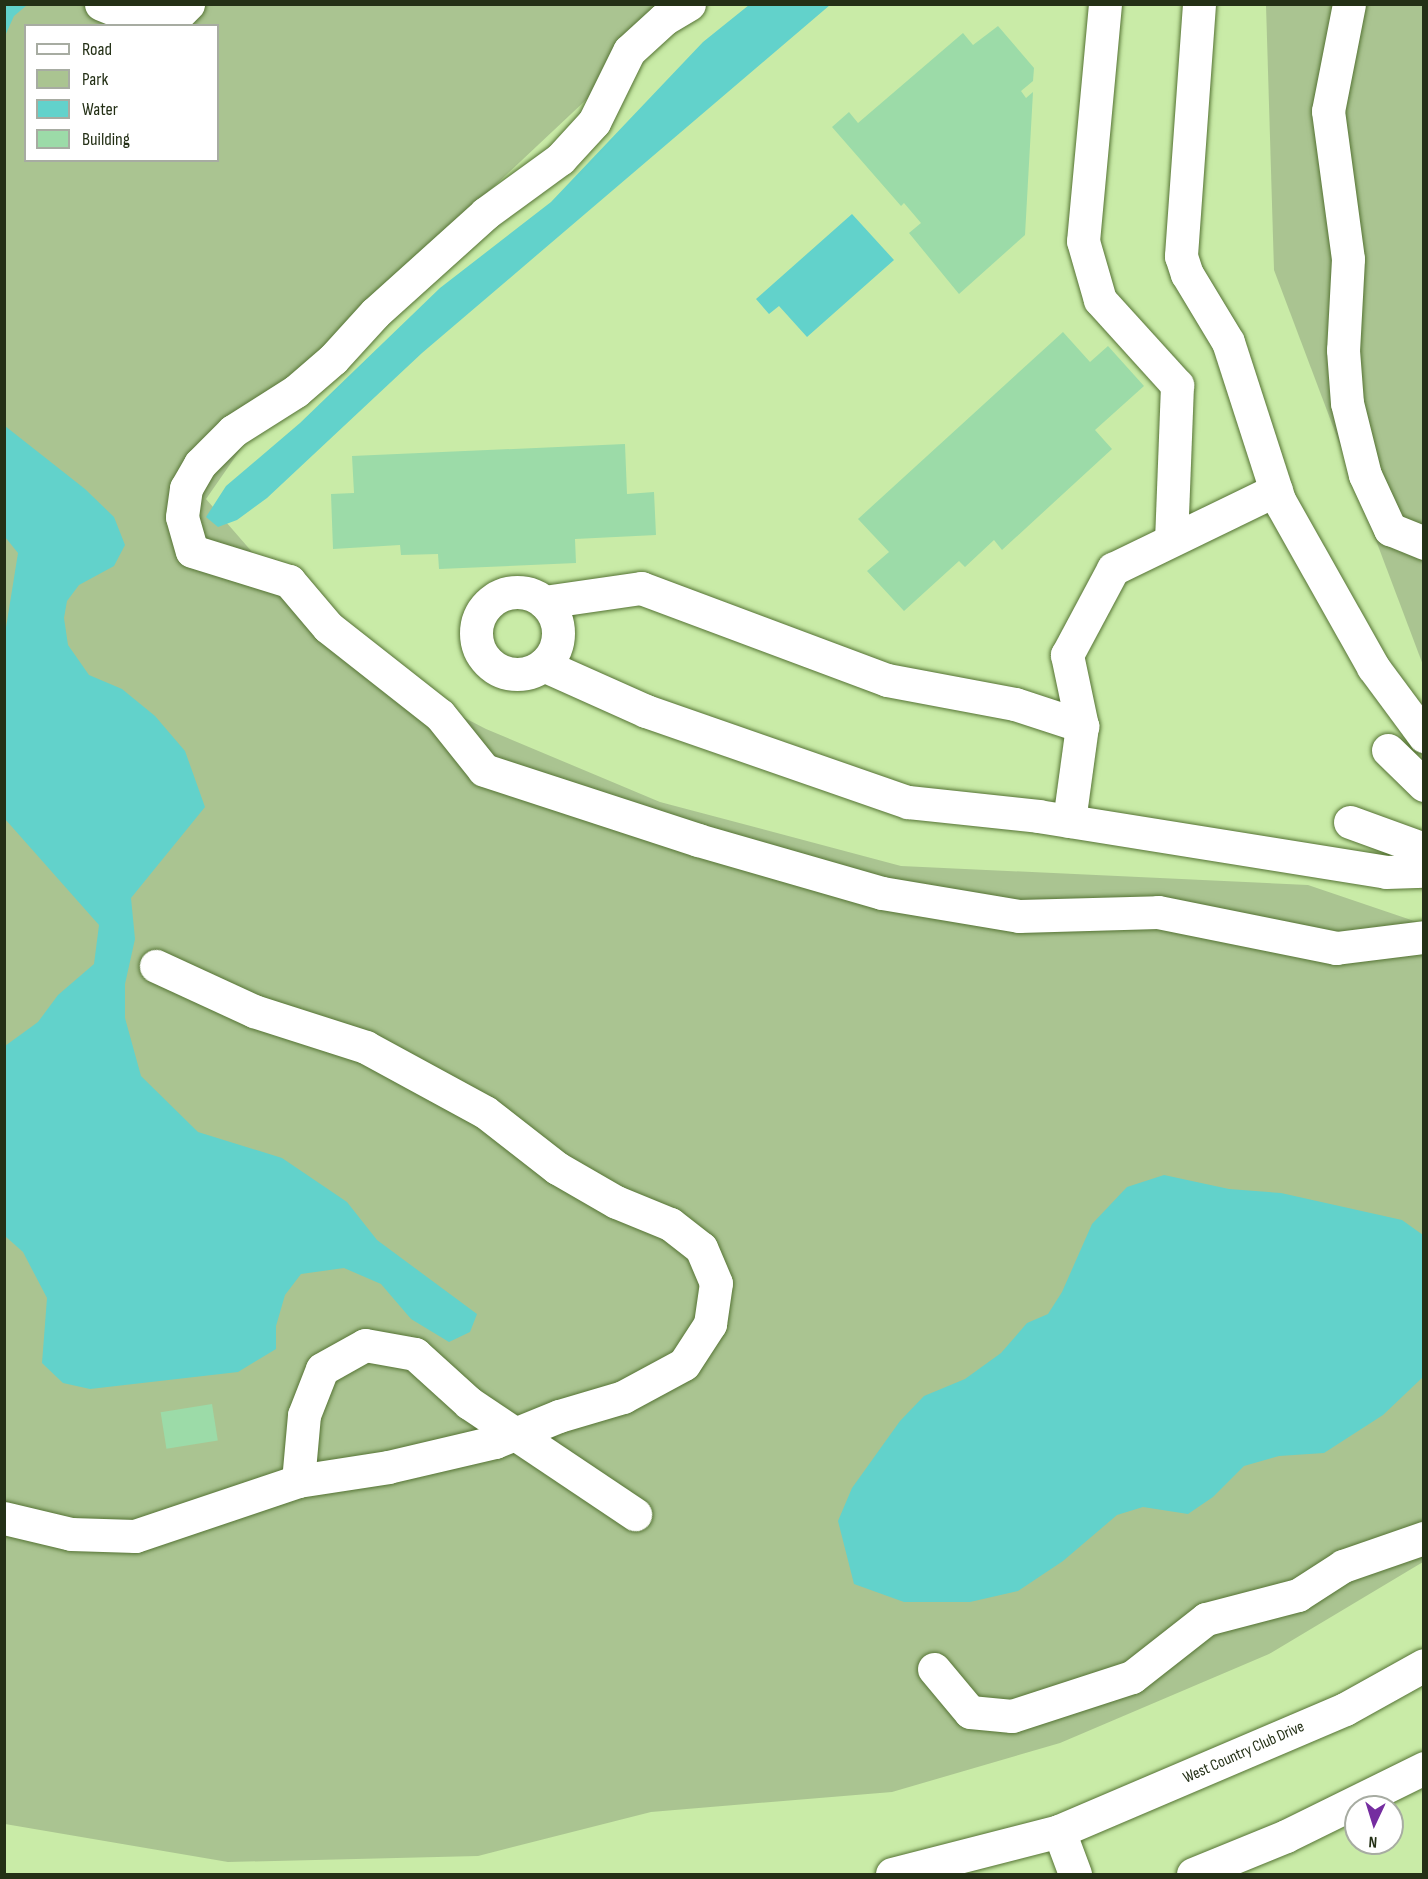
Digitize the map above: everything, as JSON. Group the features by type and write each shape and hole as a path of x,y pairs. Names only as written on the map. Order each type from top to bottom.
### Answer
{"street":[{"path":"101,4 146,22 174,18 188,4"},
{"path":"689,4 664,19 629,51 594,122 560,159 486,213 375,313 318,372 233,431 200,464 186,488 182,518 192,551 289,581 328,627 440,715 484,770 698,840 882,893 1019,916 1158,912 1336,948 1424,937"},
{"path":"1105,4 1083,241 1100,300 1177,385 1171,539"},
{"path":"1199,4 1181,256 1187,274 1228,342 1276,490 1373,667 1424,736"},
{"path":"1348,4 1328,111 1348,259 1343,350 1347,403 1365,475 1390,529 1424,543"},
{"path":"1069,821 1082,726 1067,655 1113,569 1276,490"},
{"path":"544,602 559,627 558,642 543,665 517,674 504,672 483,656 476,631 485,606 496,597 522,592 544,602 641,588 887,680 1015,704 1082,726"},
{"path":"543,665 646,711 908,802 1069,821 1386,872 1423,864"},
{"path":"1388,750 1424,784"},
{"path":"1350,822 1423,864"},
{"path":"4,1518 71,1534 135,1536 298,1481 388,1467 495,1443 623,1398 684,1364 710,1324 716,1283 701,1248 670,1224 616,1202 557,1168 485,1112 448,1089 366,1047 254,1011 156,966"},
{"path":"298,1481 304,1415 321,1368 365,1346 415,1354 469,1403 635,1514"},
{"path":"934,1669 970,1712 1012,1716 1132,1677 1206,1619 1298,1594 1343,1566 1424,1538"},
{"name":"West Country Club Drive","path":"892,1875 1059,1831 1346,1709 1424,1665"},
{"path":"1192,1875 1286,1836 1424,1768"},
{"path":"1059,1831 1075,1875"}],"green space":[{"path":"4,5 703,5 587,99 290,378 206,499 341,654 486,729 660,802 901,866 1308,885 1423,924 1423,1562 1269,1654 1060,1743 892,1792 651,1812 478,1856 228,1862 5,1824"},
{"path":"1266,5 1423,5 1423,665 1274,270"}],"water":[{"path":"5,4 27,5 14,16 5,36"},
{"path":"749,5 830,5 422,353 267,498 237,520 218,527 206,517 226,486 300,423 440,288 551,202 703,42"},
{"path":"852,214 894,260 807,337 779,306 769,314 756,299"},
{"path":"5,426 85,489 114,517 125,545 114,566 79,585 67,601 64,618 68,645 89,675 122,689 155,716 185,751 205,807 131,898 135,939 125,984 125,1018 141,1076 198,1132 282,1158 347,1202 377,1240 477,1314 470,1332 449,1342 411,1319 381,1284 344,1268 301,1274 285,1295 276,1326 276,1349 238,1372 90,1389 63,1383 42,1363 47,1298 23,1252 5,1236 5,1046 38,1022 58,995 94,964 99,925 5,819 4,640 18,553 5,537"},
{"path":"1164,1175 1229,1189 1281,1193 1402,1220 1423,1235 1423,1377 1383,1415 1324,1453 1279,1456 1244,1466 1213,1497 1188,1514 1143,1507 1117,1515 1063,1561 1018,1591 970,1602 904,1602 854,1584 838,1521 852,1488 900,1421 924,1396 965,1379 1001,1353 1027,1323 1048,1314 1062,1292 1092,1224 1127,1187"}],"building":[{"path":"998,26 1034,68 1033,81 1021,91 1026,98 1033,92 1025,235 959,294 909,233 921,223 904,203 901,206 832,127 849,112 858,123 963,33 973,45"},
{"path":"1063,332 1090,362 1108,346 1144,386 1095,430 1112,449 1002,550 994,540 965,567 959,561 904,611 867,571 889,552 858,519"},
{"path":"625,444 627,494 654,492 656,535 575,539 576,563 439,569 438,554 401,555 400,545 333,549 331,494 354,493 352,456"},
{"path":"212,1404 218,1441 166,1449 161,1412"}]}
